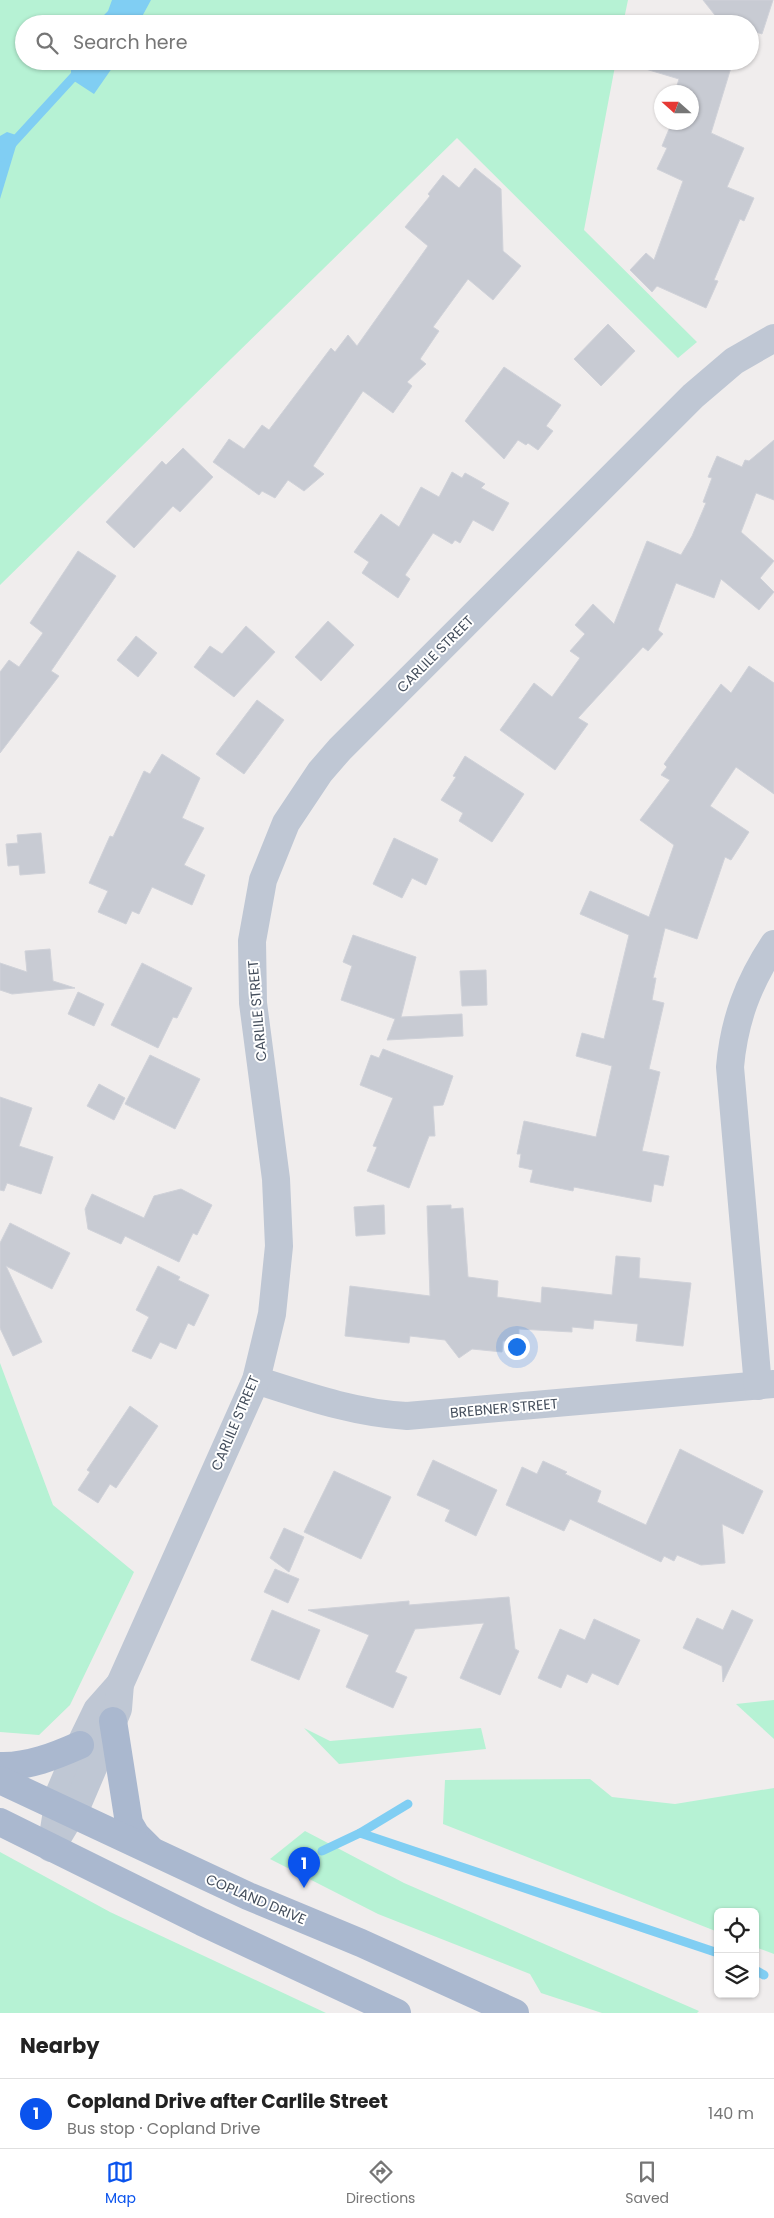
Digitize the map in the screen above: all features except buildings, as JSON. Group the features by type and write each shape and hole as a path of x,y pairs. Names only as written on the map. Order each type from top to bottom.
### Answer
{"main road":[{"path":"113,1721 129,1823 136,1835 153,1852"},
{"path":"0,1766 21,1765 59,1754 80,1745"},
{"name":"COPLAND DRIVE","path":"0,1780 188,1869 361,1943 514,2013"},
{"path":"0,1822 148,1896 390,2012"}],"street":[{"name":"CARLILE STREET","path":"64,1810 60,1792 80,1745 97,1710 120,1684 256,1380 272,1314 279,1246 276,1179 254,1003 252,941 263,880 286,823 320,772 340,749 686,403 734,362 774,338"},
{"name":"BREBNER STREET","path":"256,1380 319,1401 377,1414 407,1416 766,1385 730,1067 732,1043 744,998 774,944"},
{"name":"CARLILE STREET","path":"51,1848 64,1810 113,1721 118,1709 120,1684"}],"green space":[{"path":"0,0 628,0 625,15 15,15 15,70 614,70 584,230 697,342 678,358 457,138 0,585"},
{"path":"0,1363 53,1505 134,1572 70,1705 39,1735 0,1732"},
{"path":"774,1700 774,1739 736,1704"},
{"path":"304,1728 330,1741 481,1728 486,1749 339,1764"},
{"path":"590,1779 612,1797 675,1804 774,1788 774,1954 759,1948 759,1908 714,1908 714,1930 443,1824 445,1780"},
{"path":"305,1831 404,1883 699,2011 697,2013 602,2013 541,1993 530,1974 378,1914 270,1859"},
{"path":"0,1852 110,1912 326,2013 0,2013"}],"water":[{"path":"112,0 151,0 143,15 104,15 108,11"},
{"path":"71,70 111,70 94,94 71,79"},
{"path":"7,132 19,136 0,199 0,136"}],"waterway":[{"path":"0,157 80,70"},
{"path":"360,1833 408,1804"},
{"path":"322,1851 360,1833 714,1952"},
{"path":"759,1972 764,1975"}],"place":[{"name":"Copland Drive after Carlile Street","path":"304,1888"}]}
